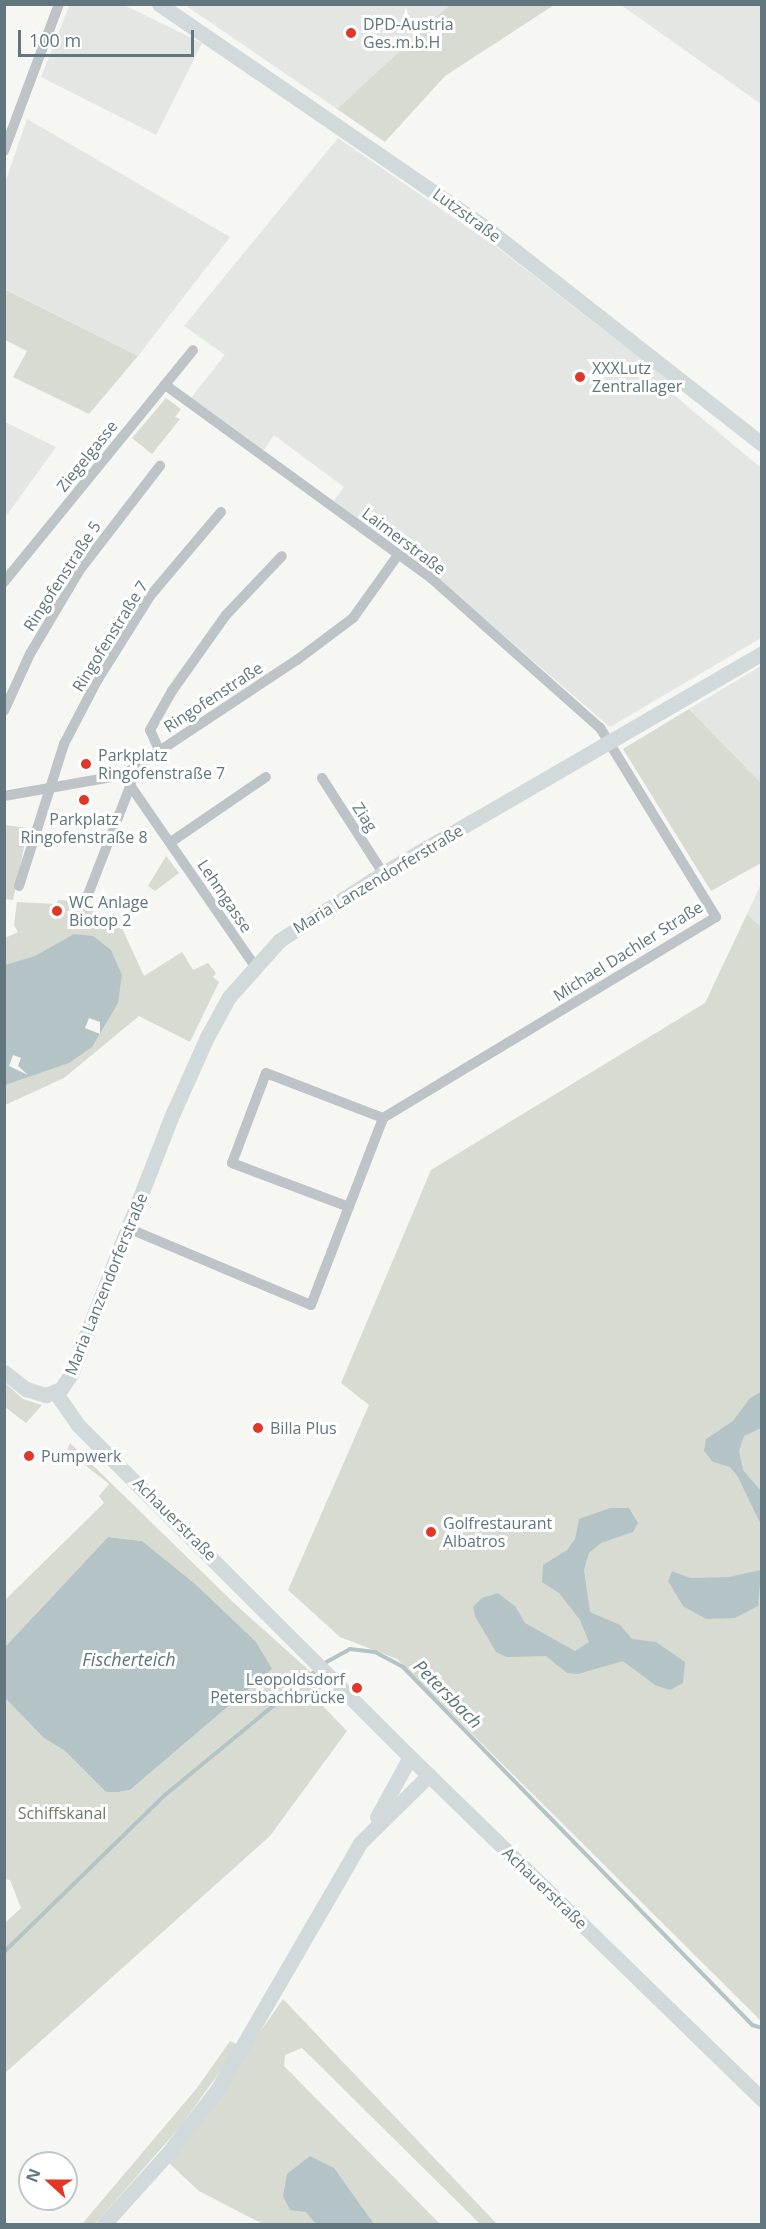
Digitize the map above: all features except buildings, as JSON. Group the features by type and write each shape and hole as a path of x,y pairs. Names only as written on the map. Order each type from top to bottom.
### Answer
{"street":[{"name":"Lutzstraße","path":"159,4 485,227 612,323 762,444"},
{"path":"4,151 57,5"},
{"name":"Ziegelgasse","path":"4,582 193,350"},
{"name":"Laimerstraße","path":"165,385 431,578 600,728 609,742"},
{"name":"Ringofenstraße 5","path":"4,711 30,654 80,571 160,466"},
{"name":"Ringofenstraße 7","path":"19,886 47,789 73,727 126,632 170,571 221,512"},
{"name":"Ringofenstraße","path":"4,796 127,780 159,750 297,660 352,618 398,555"},
{"path":"159,750 150,730 172,691 226,615 282,556"},
{"name":"Maria Lanzendorferstraße","path":"55,1392 76,1364 173,1113 207,1037 229,997 255,966 280,940 313,916 762,653"},
{"name":"Michael Dachler Straße","path":"383,1118 716,917 609,742"},
{"path":"171,842 266,777"},
{"name":"Ziag","path":"322,778 383,873"},
{"path":"87,897 127,780"},
{"name":"Lehmgasse","path":"127,780 255,966"},
{"path":"130,1229 311,1305 349,1208 383,1118 266,1073 232,1163 349,1208"},
{"path":"4,1372 36,1394 55,1392"},
{"name":"Achauerstraße","path":"55,1392 77,1424 314,1657 410,1757 762,2099"},
{"path":"104,2224 168,2153 217,2090 264,2014 338,1876 372,1828 410,1757"},
{"path":"372,1828 429,1775"}],"shaded area":[{"path":"70,4 124,5 202,43 156,135 41,77"},
{"path":"185,5 451,5 337,109"},
{"path":"621,5 761,5 761,104"},
{"path":"27,119 230,237 138,356 5,289 5,183"},
{"path":"338,138 502,251 672,383 667,389 761,468 761,638 610,727 437,578 333,502 344,487 274,435 264,450 191,398 225,355 184,326"},
{"path":"5,422 56,447 7,515 4,514"},
{"path":"761,666 761,783 689,709"},
{"path":"761,884 761,928 747,914"}],"green space":[{"path":"451,4 554,5 445,76 385,142 337,109"},
{"path":"4,289 138,356 89,414 13,377 27,351 5,340"},
{"path":"166,398 181,409 175,417 180,419 152,454 132,438"},
{"path":"689,709 761,783 761,863 711,891 623,749"},
{"path":"5,825 28,828 13,900 5,899"},
{"path":"166,856 179,873 155,891 148,886"},
{"path":"58,900 73,901 121,926 144,976 182,952 193,970 208,963 216,973 213,977 219,982 190,1042 139,1016 64,1078 5,1105 5,938 18,932 14,925 17,902 56,904"},
{"path":"747,914 762,928 761,2021 397,1659 340,1637 288,1590 369,1405 341,1383 431,1170 705,1003"},
{"path":"5,1383 23,1399 42,1405 26,1423 5,1407"},
{"name":"Schiffskanal","path":"70,1443 235,1604 324,1684 315,1698 347,1731 270,1836 5,2073 5,1923 21,1908 10,1880 5,1879 4,1697 44,1738 65,1751 106,1792 119,1792 130,1790 272,1669 142,1541 108,1537 5,1647 5,1600 104,1503 99,1496 109,1484 67,1451"},
{"path":"283,1999 497,2224 480,2224 302,2048 285,2055 284,2066 440,2224 263,2224 199,2191 169,2163"},
{"path":"230,2041 239,2045 180,2127 95,2224 82,2224 197,2088"}],"water":[{"path":"74,934 93,936 111,950 122,975 118,1003 92,1047 69,1063 5,1085 5,965 35,956"},
{"path":"761,1392 761,1428 744,1436 739,1451 743,1470 761,1491 761,1525 738,1477 730,1467 713,1462 704,1451 706,1439 733,1421 750,1398"},
{"path":"610,1508 629,1508 638,1523 633,1532 601,1543 589,1553 584,1570 590,1612 620,1625 632,1639 656,1642 685,1662 683,1683 670,1690 655,1685 623,1661 578,1674 567,1673 546,1656 507,1657 496,1652 475,1616 473,1607 482,1598 498,1593 515,1606 525,1623 575,1651 589,1642 580,1620 559,1593 542,1582 543,1565 567,1550 575,1539 579,1519"},
{"name":"Fischerteich","path":"108,1537 142,1541 195,1584 256,1642 272,1669 130,1790 119,1792 106,1792 65,1751 44,1738 4,1697 5,1647"},
{"path":"761,1570 758,1606 735,1618 706,1619 683,1606 668,1581 672,1571 690,1578 729,1577"},
{"path":"310,2156 334,2168 374,2224 316,2224 306,2212 290,2210 283,2196 287,2174"}],"pier":[{"path":"89,1018 100,1022 100,1034 85,1028"},
{"path":"13,1055 21,1058 18,1066 28,1075 9,1066"}],"waterway":[{"name":"Petersbach","path":"323,1664 350,1649 375,1652 403,1667 752,2025 762,2028"},
{"name":"Petersbach","path":"4,1952 165,1795 318,1669"}],"place":[{"name":"DPD-Austria Ges.m.b.H","path":"351,33"},
{"name":"XXXLutz Zentrallager","path":"580,377"},
{"name":"Parkplatz Ringofenstraße 7","path":"86,764"},
{"name":"Parkplatz Ringofenstraße 8","path":"84,800"},
{"name":"WC Anlage Biotop 2","path":"57,911"},
{"name":"Billa Plus","path":"258,1428"},
{"name":"Pumpwerk","path":"29,1456"},
{"name":"Golfrestaurant Albatros","path":"431,1532"},
{"name":"Leopoldsdorf Petersbachbrücke","path":"357,1688"}]}
